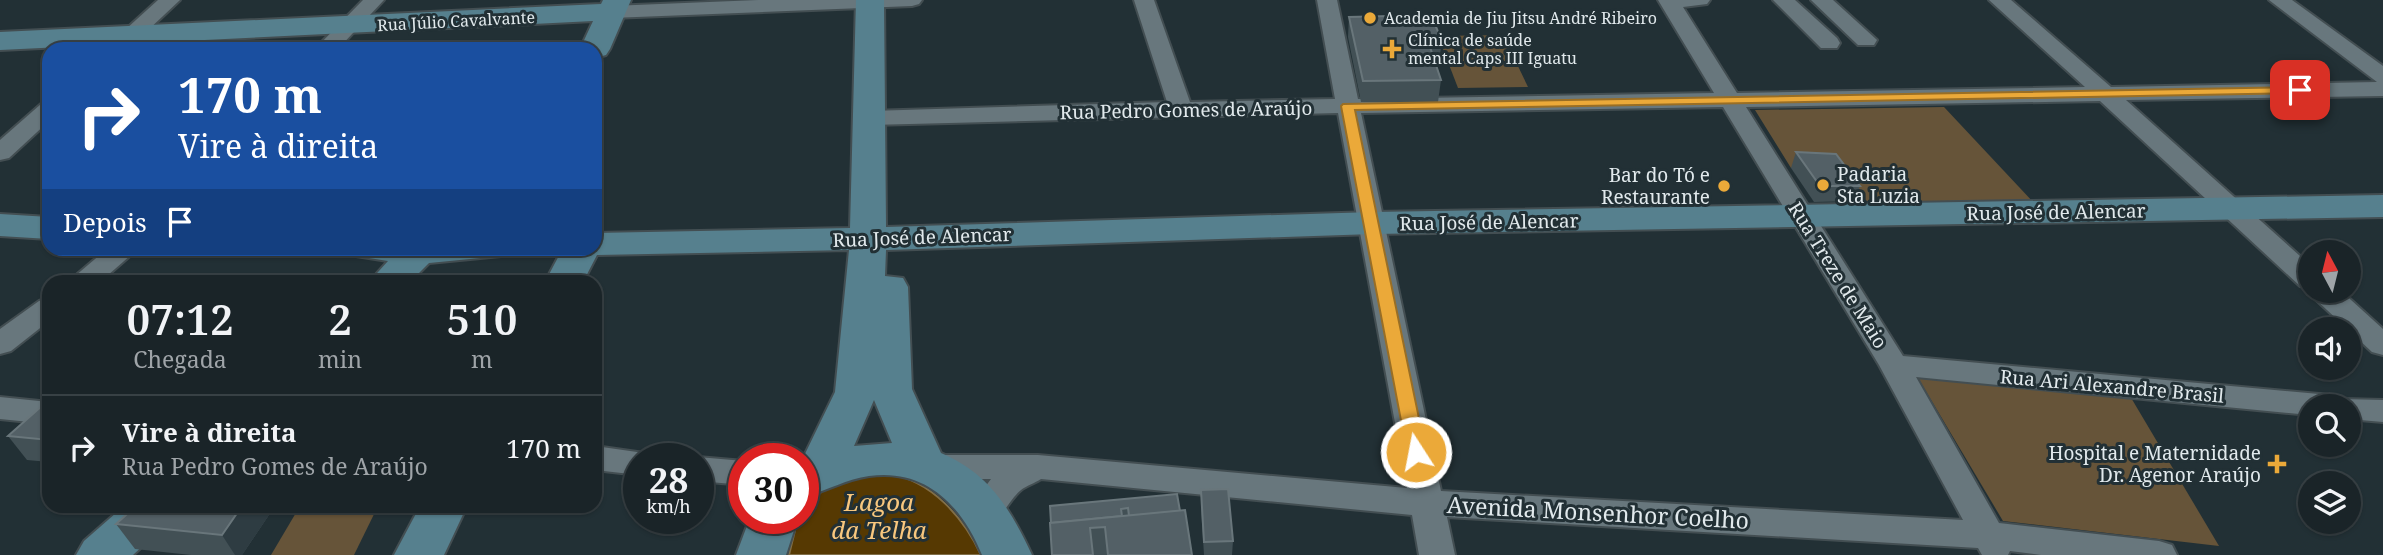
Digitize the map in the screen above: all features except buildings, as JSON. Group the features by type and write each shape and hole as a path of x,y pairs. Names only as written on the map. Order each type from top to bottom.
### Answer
{"main road":[{"path":"884,1 878,118 879,239 891,388 928,465"},
{"name":"Rua Júlio Cavalvante","path":"0,41 123,42 614,6"},
{"path":"598,42 614,6"},
{"name":"Rua José de Alencar","path":"602,244 879,239 1373,223 1801,218 2383,206"},
{"path":"0,225 42,228"},
{"path":"819,458 856,392 879,239"},
{"path":"395,275 415,256"},
{"path":"568,275 578,256"},
{"path":"819,474 850,461 873,458 900,458 928,465 960,480 984,511 1007,555"},
{"path":"100,555 146,513"},
{"path":"419,555 440,513"},
{"path":"761,555 768,534"}],"street":[{"path":"123,42 170,0"},
{"path":"333,42 374,0"},
{"path":"1144,0 1181,109"},
{"path":"1327,0 1437,555"},
{"path":"1669,1 1700,0"},
{"path":"1783,0 1829,43"},
{"path":"1821,0 1866,40"},
{"path":"1999,0 2108,94 2298,269"},
{"path":"2279,0 2383,78"},
{"name":"Rua Júlio Cavalvante","path":"614,6 884,1"},
{"name":"Rua Treze de Maio","path":"1669,1 1894,365 1993,545"},
{"name":"Rua Pedro Gomes de Araújo","path":"878,118 1181,109 2383,89"},
{"path":"0,153 42,115"},
{"path":"91,275 116,256"},
{"path":"2336,303 2383,345"},
{"path":"0,344 42,312"},
{"name":"Rua Ari Alexandre Brasil","path":"1894,365 2298,403"},
{"path":"0,408 42,412"},
{"path":"2361,409 2383,411"},
{"path":"602,459 623,461"},
{"name":"Avenida Monsenhor Coelho","path":"928,465 1038,467 1426,503 2159,555"},
{"path":"984,511 1009,481 1038,467"}],"shaded area":[{"path":"1503,35 1528,87 1458,88 1438,36"},
{"path":"1944,107 2035,204 1854,201 1830,169 1791,168 1755,110"},
{"path":"1915,373 2130,396 2219,546 2003,521"},
{"path":"296,513 375,513 354,555 271,555"}],"water":[{"name":"Lagoa da Telha","path":"855,474 889,474 919,484 955,515 981,555 789,555 794,534 819,534 819,494"}],"place":[{"name":"Academia de Jiu Jitsu André Ribeiro","path":"1370,18"},
{"name":"Clínica de saúde mental Caps III Iguatu","path":"1392,49"},
{"name":"Padaria Sta Luzia","path":"1823,185"},
{"name":"Bar do Tó e Restaurante","path":"1724,186"},
{"name":"Hospital e Maternidade Dr. Agenor Araújo","path":"2277,464"}],"route":[{"path":"1416,452 1348,106 2300,90"}]}
